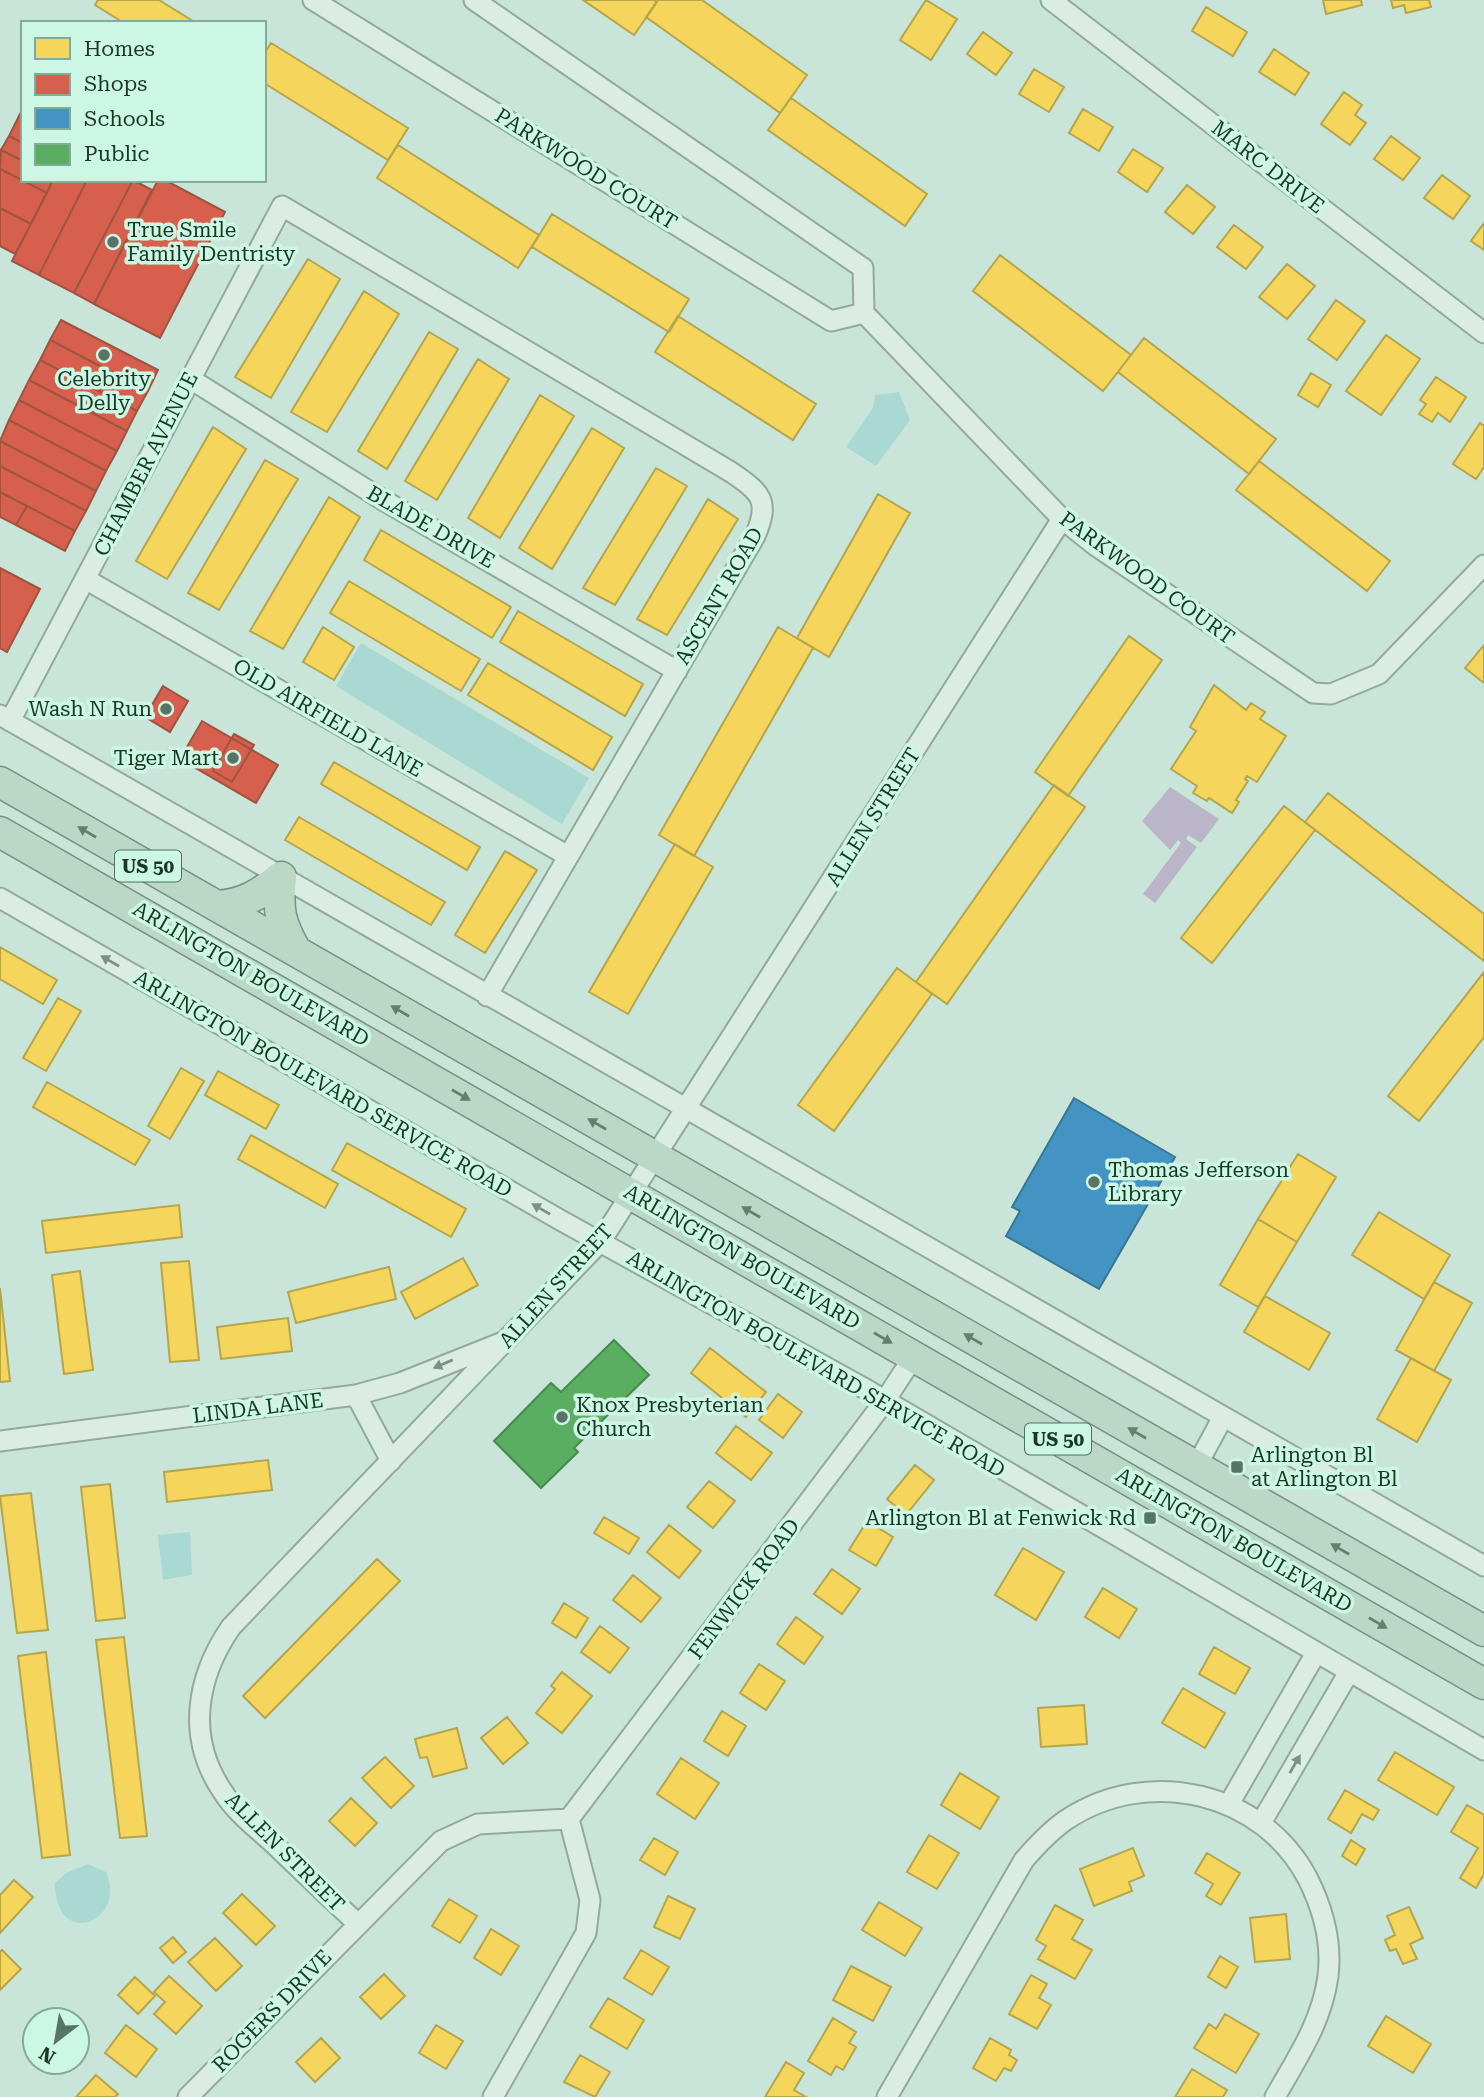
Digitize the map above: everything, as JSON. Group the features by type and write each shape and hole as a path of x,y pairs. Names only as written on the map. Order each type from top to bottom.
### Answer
{"highway":[{"name":"ARLINGTON BOULEVARD","path":"0,782 1484,1631"},
{"name":"ARLINGTON BOULEVARD","path":"0,832 1484,1684"},
{"path":"217,906 239,904 256,898 281,877"},
{"path":"281,877 278,901 281,925 296,951"}],"street":[{"name":"PARKWOOD COURT","path":"313,0 831,321 864,313 1062,519 1096,546 1313,693 1331,694 1379,674 1484,565"},
{"path":"474,0 863,268 864,313"},
{"name":"MARC DRIVE","path":"1064,4 1484,333"},
{"name":"CHAMBER AVENUE","path":"5,718 87,580 189,378 282,206"},
{"name":"ASCENT ROAD","path":"282,206 732,472 756,490 764,504 762,521 487,996"},
{"name":"BLADE DRIVE","path":"189,378 383,500 677,671"},
{"name":"ALLEN STREET","path":"358,1923 223,1793 203,1746 200,1702 205,1674 215,1650 231,1627 601,1241 633,1195 1062,519"},
{"name":"OLD AIRFIELD LANE","path":"87,580 568,856"},
{"path":"5,718 1484,1566"},
{"name":"ARLINGTON BOULEVARD SERVICE ROAD","path":"0,898 884,1402 1484,1750"},
{"name":"LINDA LANE","path":"0,1441 356,1395 401,1383 471,1352 507,1341"},
{"name":"FENWICK ROAD","path":"569,1819 884,1402 914,1356"},
{"path":"356,1395 391,1461"},
{"path":"1196,1466 1223,1417"},
{"path":"1229,1804 1316,1653"},
{"path":"1261,1823 1349,1672"},
{"path":"887,2097 1024,1860 1045,1837 1067,1819 1094,1805 1125,1795 1156,1791 1186,1792 1229,1804 1261,1823 1301,1865 1315,1893 1328,1944 1328,1974 1320,2014 1275,2097"},
{"path":"493,2097 586,1933 590,1900 569,1819"},
{"name":"ROGERS DRIVE","path":"188,2097 440,1840 478,1824 569,1819"}],"shaded area":[{"path":"899,392 910,420 876,466 846,447 873,408 875,395"},
{"path":"361,643 589,778 562,824 336,686"},
{"path":"1170,787 1219,819 1201,843 1188,835 1186,839 1197,847 1155,903 1143,894 1181,843 1178,840 1170,850 1142,821"},
{"path":"190,1532 192,1575 163,1580 158,1535"},
{"path":"88,1864 106,1872 110,1889 107,1904 100,1915 89,1922 77,1923 66,1917 58,1904 55,1883 66,1873"}],"building: Homes":[{"path":"98,0 159,0 193,21 121,21 95,5"},
{"path":"583,0 654,0 657,2 634,35"},
{"path":"658,0 702,0 807,75 780,113 646,17"},
{"path":"926,0 957,19 931,60 900,40"},
{"path":"1323,0 1361,0 1362,5 1326,14"},
{"path":"1391,0 1429,0 1431,7 1406,13 1404,5 1393,8"},
{"path":"1206,7 1247,32 1233,56 1192,31"},
{"path":"983,32 1012,53 996,75 967,54"},
{"path":"271,43 408,128 388,160 266,84 266,51"},
{"path":"1274,49 1309,73 1295,95 1259,72"},
{"path":"1034,69 1064,87 1049,112 1019,94"},
{"path":"1344,92 1362,105 1355,115 1366,123 1350,145 1321,124"},
{"path":"791,98 927,194 905,226 768,130"},
{"path":"1083,109 1113,127 1099,151 1069,133"},
{"path":"1391,136 1420,158 1403,180 1374,159"},
{"path":"398,145 539,235 518,268 377,178"},
{"path":"1133,149 1163,168 1147,192 1118,172"},
{"path":"1442,175 1470,196 1453,219 1424,198"},
{"path":"1187,185 1215,207 1193,234 1165,212"},
{"path":"552,214 689,299 669,332 532,247"},
{"path":"1484,223 1484,250 1471,241"},
{"path":"1234,225 1263,247 1246,269 1217,247"},
{"path":"1000,255 1131,355 1103,391 973,291"},
{"path":"308,259 340,279 271,398 235,377"},
{"path":"1287,264 1315,286 1287,319 1259,297"},
{"path":"364,291 399,314 327,432 291,412"},
{"path":"1336,300 1365,321 1337,360 1308,339"},
{"path":"678,316 816,404 793,440 655,352"},
{"path":"429,332 458,349 387,469 358,451"},
{"path":"1386,335 1420,359 1381,415 1346,391"},
{"path":"1144,338 1276,439 1249,474 1118,372"},
{"path":"478,359 509,379 437,500 405,481"},
{"path":"1311,373 1331,385 1318,407 1298,395"},
{"path":"1436,377 1466,397 1450,422 1438,413 1432,422 1419,414 1426,404 1420,400"},
{"path":"540,395 574,416 500,538 468,518"},
{"path":"1480,423 1484,426 1484,467 1476,479 1453,464"},
{"path":"213,427 246,449 167,579 136,561"},
{"path":"592,428 624,448 552,569 519,548"},
{"path":"265,460 298,479 219,610 188,593"},
{"path":"1259,461 1390,561 1367,591 1236,490"},
{"path":"656,468 687,486 615,605 583,588"},
{"path":"878,494 910,513 829,657 797,638"},
{"path":"329,497 360,517 283,649 250,631"},
{"path":"708,499 738,519 667,635 637,619"},
{"path":"381,530 511,607 492,638 364,560"},
{"path":"349,581 480,659 461,691 330,613"},
{"path":"518,611 643,684 625,716 500,642"},
{"path":"323,627 354,647 334,680 303,662"},
{"path":"778,627 813,648 694,856 659,835"},
{"path":"1129,636 1162,660 1068,796 1035,772"},
{"path":"1484,645 1484,683 1465,668"},
{"path":"488,663 612,737 593,770 468,695"},
{"path":"1214,685 1246,710 1251,703 1265,712 1260,719 1286,736 1257,782 1247,776 1245,779 1248,781 1236,800 1239,802 1232,813 1209,798 1207,801 1193,793 1197,786 1171,769 1196,731 1190,727"},
{"path":"334,762 480,847 467,870 321,784"},
{"path":"1054,785 1085,807 947,1004 916,982"},
{"path":"1328,793 1484,914 1484,961 1305,822"},
{"path":"1284,806 1315,830 1212,963 1181,938"},
{"path":"299,817 445,902 431,925 285,840"},
{"path":"675,844 713,867 628,1014 589,992"},
{"path":"505,851 537,870 485,953 455,935"},
{"path":"0,947 57,980 43,1004 0,979"},
{"path":"897,968 932,994 834,1131 798,1105"},
{"path":"1484,972 1484,1037 1419,1121 1388,1096"},
{"path":"58,998 81,1011 46,1071 23,1058"},
{"path":"181,1068 204,1081 170,1139 148,1126"},
{"path":"218,1071 279,1105 266,1129 205,1095"},
{"path":"47,1082 150,1140 135,1165 33,1107"},
{"path":"251,1135 338,1184 325,1208 238,1159"},
{"path":"347,1143 466,1209 451,1237 332,1170"},
{"path":"1298,1154 1336,1177 1297,1242 1258,1219"},
{"path":"179,1205 182,1237 46,1253 42,1221"},
{"path":"1379,1212 1450,1255 1424,1299 1352,1255"},
{"path":"1258,1219 1297,1242 1258,1307 1220,1285"},
{"path":"463,1258 478,1285 415,1319 401,1292"},
{"path":"189,1261 199,1360 170,1362 161,1263"},
{"path":"389,1267 396,1299 296,1323 288,1292"},
{"path":"80,1271 93,1370 64,1374 52,1275"},
{"path":"1434,1282 1472,1303 1434,1371 1396,1350"},
{"path":"0,1288 10,1381 0,1382"},
{"path":"1265,1296 1330,1333 1309,1370 1244,1332"},
{"path":"288,1318 292,1351 221,1359 217,1327"},
{"path":"710,1348 766,1392 746,1417 691,1373"},
{"path":"1411,1358 1451,1380 1417,1442 1377,1419"},
{"path":"778,1394 802,1412 783,1438 759,1420"},
{"path":"736,1426 772,1453 751,1480 716,1453"},
{"path":"268,1460 272,1490 167,1502 164,1472"},
{"path":"915,1465 934,1480 906,1515 887,1499"},
{"path":"709,1481 735,1501 713,1528 687,1507"},
{"path":"110,1484 125,1618 96,1621 81,1487"},
{"path":"31,1493 48,1630 17,1633 0,1496"},
{"path":"604,1517 639,1538 629,1554 594,1533"},
{"path":"867,1521 893,1537 876,1566 849,1550"},
{"path":"669,1525 701,1551 679,1578 647,1552"},
{"path":"1023,1548 1064,1572 1036,1620 995,1595"},
{"path":"377,1559 400,1581 265,1718 243,1696"},
{"path":"832,1569 860,1589 842,1614 814,1594"},
{"path":"633,1575 661,1598 641,1622 613,1600"},
{"path":"1103,1588 1137,1609 1119,1638 1085,1617"},
{"path":"564,1603 588,1618 576,1638 552,1623"},
{"path":"796,1617 823,1637 804,1664 777,1644"},
{"path":"600,1626 629,1648 610,1673 581,1652"},
{"path":"124,1637 147,1836 120,1838 96,1640"},
{"path":"1214,1647 1250,1668 1235,1694 1199,1674"},
{"path":"46,1652 70,1855 42,1858 18,1656"},
{"path":"759,1664 785,1681 766,1710 740,1693"},
{"path":"562,1672 592,1696 562,1733 536,1713 555,1689 551,1686"},
{"path":"1183,1688 1225,1713 1205,1748 1162,1723"},
{"path":"1084,1705 1087,1744 1041,1747 1038,1708"},
{"path":"722,1711 746,1726 728,1756 704,1741"},
{"path":"507,1717 528,1743 503,1764 481,1738"},
{"path":"457,1728 467,1768 433,1777 427,1757 420,1758 415,1739"},
{"path":"1395,1752 1454,1787 1437,1815 1378,1780"},
{"path":"385,1757 414,1786 391,1808 362,1778"},
{"path":"681,1758 719,1783 695,1819 657,1794"},
{"path":"960,1773 999,1797 980,1829 941,1805"},
{"path":"1345,1790 1379,1810 1373,1820 1362,1814 1351,1833 1328,1819"},
{"path":"351,1798 377,1823 355,1846 329,1821"},
{"path":"1467,1805 1484,1815 1484,1874 1476,1888 1460,1878 1478,1848 1451,1832"},
{"path":"929,1835 959,1853 937,1889 907,1872"},
{"path":"654,1838 678,1852 665,1875 640,1860"},
{"path":"1351,1840 1365,1849 1356,1865 1342,1856"},
{"path":"1133,1848 1144,1876 1129,1882 1132,1891 1094,1906 1080,1869"},
{"path":"1207,1853 1240,1873 1221,1905 1206,1896 1213,1884 1195,1873"},
{"path":"14,1880 33,1897 0,1933 0,1895"},
{"path":"242,1894 275,1926 256,1945 223,1913"},
{"path":"668,1896 695,1909 680,1939 654,1927"},
{"path":"449,1899 477,1916 460,1943 432,1926"},
{"path":"879,1902 922,1928 905,1956 862,1930"},
{"path":"1055,1905 1083,1920 1072,1939 1092,1950 1075,1979 1038,1959 1046,1946 1036,1940"},
{"path":"1409,1907 1423,1938 1410,1944 1417,1959 1403,1964 1396,1949 1390,1951 1385,1940 1395,1935 1387,1916"},
{"path":"1286,1914 1290,1959 1255,1962 1250,1918"},
{"path":"491,1929 519,1946 501,1975 474,1958"},
{"path":"173,1937 186,1952 173,1963 160,1948"},
{"path":"215,1938 242,1966 216,1991 188,1962"},
{"path":"2,1950 21,1969 0,1990 0,1952"},
{"path":"641,1950 669,1967 652,1995 624,1978"},
{"path":"1220,1956 1238,1967 1226,1988 1208,1977"},
{"path":"851,1966 891,1987 873,2021 833,2000"},
{"path":"384,1974 405,1996 381,2019 360,1997"},
{"path":"1031,1975 1047,1984 1039,1998 1051,2005 1037,2029 1009,2014"},
{"path":"169,1976 202,2006 176,2034 154,2014 165,2002 154,1992"},
{"path":"135,1977 155,1996 138,2014 118,1995"},
{"path":"608,1998 644,2020 627,2049 590,2027"},
{"path":"1225,2014 1259,2034 1236,2073 1194,2048 1209,2024 1216,2029"},
{"path":"1386,2016 1431,2044 1413,2073 1368,2046"},
{"path":"833,2018 856,2032 849,2043 856,2047 843,2070 836,2066 831,2075 808,2061"},
{"path":"126,2025 157,2049 136,2077 105,2053"},
{"path":"436,2025 463,2041 446,2069 419,2053"},
{"path":"321,2038 340,2058 315,2082 296,2062"},
{"path":"990,2038 1011,2050 1009,2055 1017,2060 1011,2071 1004,2068 996,2081 973,2068"},
{"path":"580,2055 610,2072 595,2097 564,2082"},
{"path":"786,2062 804,2073 794,2090 806,2097 765,2097"},
{"path":"1192,2069 1227,2090 1223,2097 1175,2097"},
{"path":"96,2075 118,2094 115,2097 76,2097"}],"building: Shops":[{"path":"21,112 21,142 9,136"},
{"path":"9,136 21,142 21,160 1,150"},
{"path":"1,150 21,160 21,180 0,169"},
{"path":"0,169 47,193 31,224 0,208"},
{"path":"25,182 52,182 47,193"},
{"path":"52,182 86,182 39,275 12,261"},
{"path":"86,182 132,182 74,293 39,275"},
{"name":"True Smile Family Dentristy","path":"132,182 152,190 94,304 74,293"},
{"path":"157,182 169,182 225,212 160,338 94,304"},
{"path":"0,208 31,224 15,254 0,246"},
{"name":"Celebrity Delly","path":"61,320 158,370 148,391 50,340"},
{"path":"50,340 148,391 137,411 40,360"},
{"path":"40,360 137,411 127,431 29,380"},
{"path":"29,380 127,431 117,451 19,400"},
{"path":"19,400 117,451 106,471 9,420"},
{"path":"9,420 106,471 96,491 0,441"},
{"path":"0,441 96,491 86,511 0,466"},
{"path":"0,466 86,511 75,531 0,492"},
{"path":"0,492 27,506 16,525 0,517"},
{"path":"27,506 75,531 65,551 16,525"},
{"path":"0,568 40,589 7,652 0,648"},
{"name":"Wash N Run","path":"163,686 188,701 170,732 145,717"},
{"path":"202,721 278,765 256,803 180,759"},
{"name":"Tiger Mart","path":"234,734 254,745 232,782 213,771"}],"building: Schools":[{"name":"Thomas Jefferson Library","path":"1074,1098 1175,1157 1099,1289 1006,1236 1020,1211 1012,1207"}],"building: Public":[{"name":"Knox Presbyterian Church","path":"614,1340 649,1375 574,1448 578,1452 541,1488 494,1441 551,1383 561,1392"}],"place":[{"name":"True Smile Family Dentristy","path":"113,242"},
{"name":"Celebrity Delly","path":"104,355"},
{"name":"Wash N Run","path":"166,709"},
{"name":"Tiger Mart","path":"233,758"},
{"name":"Thomas Jefferson Library","path":"1094,1182"},
{"name":"Knox Presbyterian Church","path":"562,1417"},
{"name":"Arlington Bl at Arlington Bl","path":"1237,1467"},
{"name":"Arlington Bl at Fenwick Rd","path":"1150,1518"}]}
